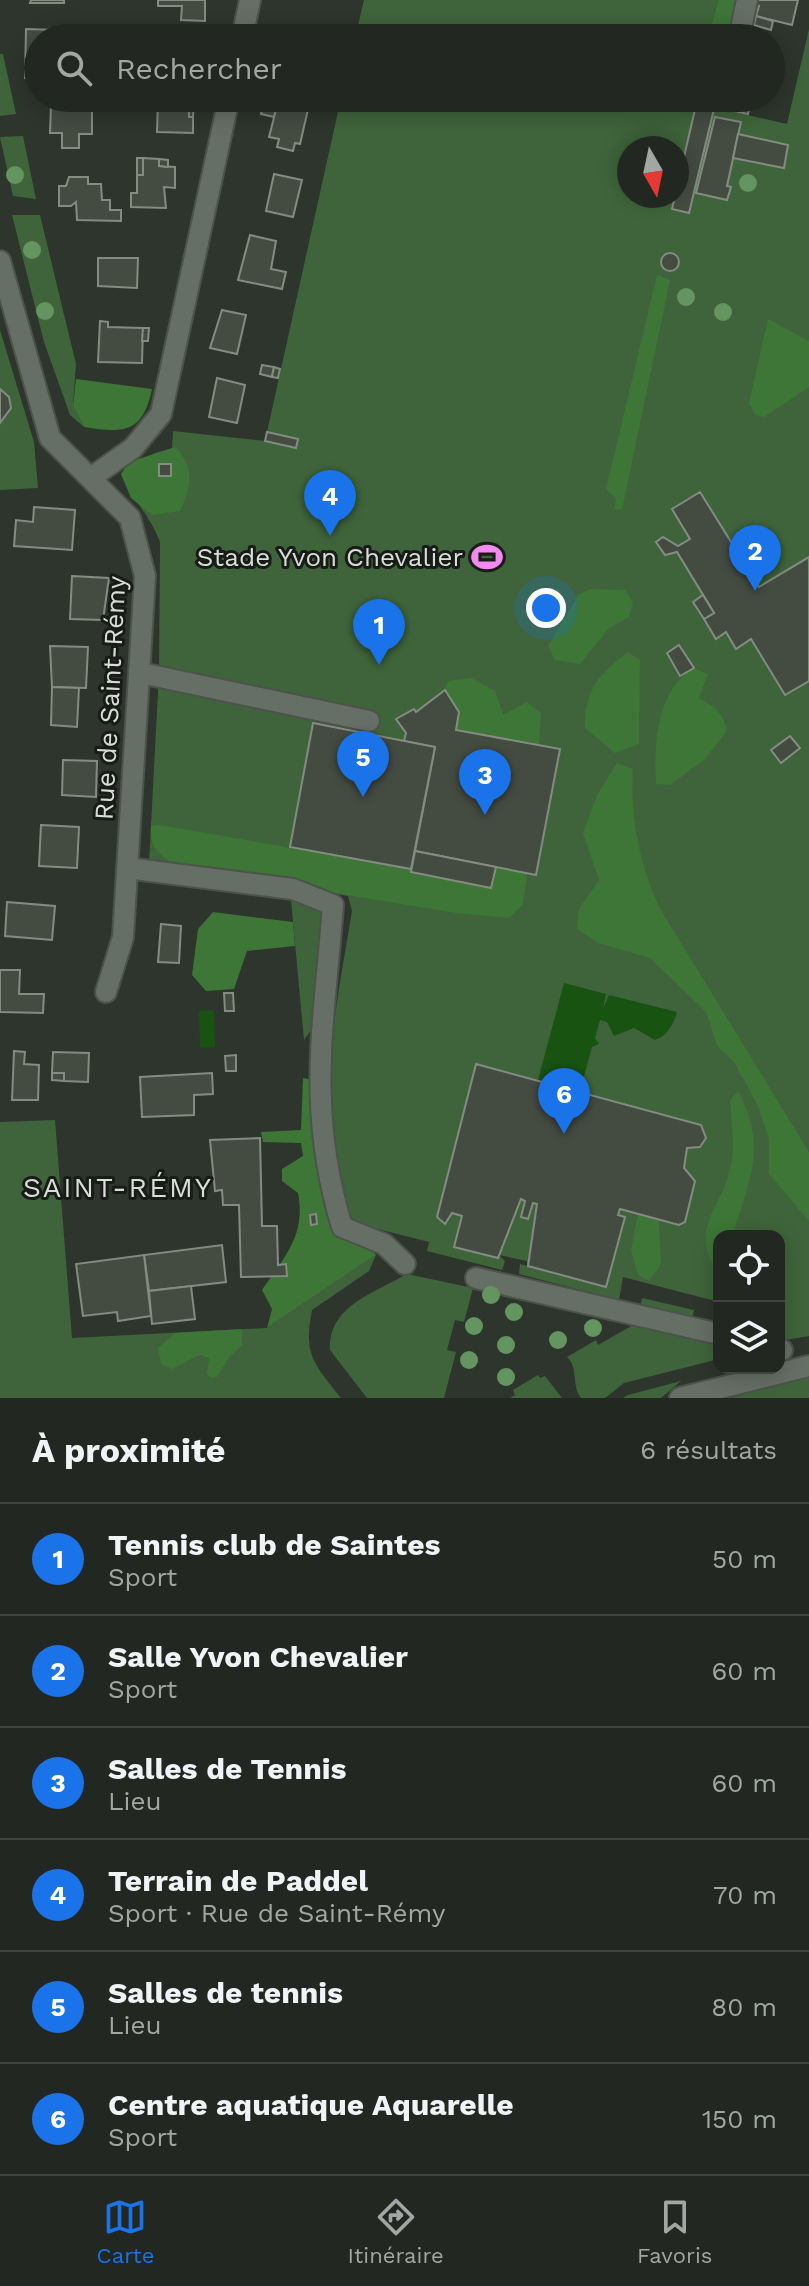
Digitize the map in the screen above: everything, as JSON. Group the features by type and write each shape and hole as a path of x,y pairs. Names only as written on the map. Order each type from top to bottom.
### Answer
{"street":[{"path":"245,24 250,0"},
{"path":"742,24 747,0"},
{"path":"92,477 133,448 161,414 226,112"},
{"name":"Rue de Saint-Rémy","path":"0,261 50,438 130,518 145,576 123,937 106,992"},
{"path":"141,673 369,721"},
{"path":"127,868 293,889 333,905 321,1016 318,1101 330,1187 342,1227 384,1244 405,1264"},
{"path":"476,1278 713,1333"},
{"path":"680,1398 809,1366"}],"shaded area":[{"path":"364,0 718,0 712,24 358,24"},
{"path":"718,0 740,0 735,24 712,24"},
{"name":"Stade Yvon Chevalier","path":"809,29 809,1336 785,1340 785,1230 713,1230 713,1300 623,1277 619,1300 519,1274 520,1264 527,1266 527,1261 499,1255 505,1261 502,1270 427,1251 429,1242 354,1223 339,1192 331,1155 328,1114 334,1026 352,911 348,896 149,863 159,673 160,542 121,474 155,453 172,448 173,431 265,441 338,112 735,112 787,124"},
{"path":"0,54 3,54 16,114 0,116"},
{"path":"23,136 36,199 13,196 0,137"},
{"path":"12,215 40,215 76,364 73,406 84,427 70,415 44,342"},
{"path":"657,275 670,280 622,510 614,509 616,499 606,489"},
{"path":"768,319 809,341 809,387 764,417 755,415 749,403"},
{"path":"0,330 34,442 38,488 0,490"},
{"path":"76,379 152,389 137,422 121,429 98,429 84,427 73,406"},
{"path":"176,447 189,471 187,493 180,511 152,515 131,498 121,474 129,462"},
{"path":"590,589 625,590 633,602 629,617 608,629 580,664 555,660 548,646 578,595"},
{"path":"628,652 640,660 639,744 615,753 585,728 585,715 595,684"},
{"path":"694,668 708,674 699,698 718,711 727,731 705,759 670,785 656,784 660,719 672,690"},
{"path":"471,678 495,691 503,715 527,702 541,713 539,745 456,730 459,712 445,690 448,681"},
{"path":"617,763 633,769 637,840 659,907 809,1152 809,1221 769,1174 769,1139 758,1106 734,1062 717,1046 706,1012 650,958 598,943 577,929 579,909 599,880 583,833 597,795"},
{"path":"160,825 411,869 491,887 496,867 527,874 523,904 509,918 456,913 178,867 154,846 151,826"},
{"path":"291,900 322,909 312,1029 304,1040"},
{"path":"213,912 293,922 295,946 247,951 234,989 206,991 192,975 198,929"},
{"path":"564,983 606,994 603,1009 609,995 677,1012 669,1029 655,1040 634,1028 614,1036 607,1022 600,1020 595,1038 599,1044 592,1047 580,1091 538,1080"},
{"path":"214,1010 215,1047 200,1048 199,1011"},
{"path":"303,1078 313,1080 324,1196 376,1255 267,1328 272,1309 262,1290 292,1244 299,1221 298,1193 282,1181 282,1169 303,1156 301,1143 263,1142 261,1132 301,1130"},
{"path":"738,1091 752,1127 753,1159 736,1230 713,1230 713,1266 706,1243 706,1230 731,1164 730,1101"},
{"path":"55,1120 72,1338 267,1328 376,1255 369,1271 312,1310 310,1349 318,1367 341,1398 0,1398 0,1122"},
{"path":"638,1214 659,1219 661,1264 649,1281 638,1275 631,1250"},
{"path":"407,1274 473,1288 464,1322 455,1320 447,1350 456,1352 444,1398 367,1398 330,1350 331,1335 337,1322 355,1303"},
{"path":"642,1298 694,1310 692,1319 640,1307"},
{"path":"642,1320 713,1339 713,1361 624,1383 605,1398 581,1398 576,1388 573,1366 567,1357 596,1340 598,1345"},
{"path":"242,1329 242,1345 230,1356 217,1377 210,1378 207,1373 209,1358 199,1355 172,1369 161,1364 158,1348 175,1333"},
{"path":"538,1375 540,1378 545,1376 562,1398 510,1398 515,1395 513,1390"},
{"path":"809,1375 809,1398 731,1398"},
{"path":"681,1381 661,1398 623,1398 628,1395"}],"building":[{"path":"31,0 64,0 64,3 30,3"},
{"path":"158,0 205,0 205,21 181,20 182,6 158,6"},
{"path":"750,0 798,0 792,25 756,16 759,6 749,3"},
{"path":"756,16 773,21 772,24 754,24"},
{"path":"51,112 92,112 92,134 79,134 79,148 62,148 62,133 50,133"},
{"path":"158,112 189,112 189,117 193,117 193,133 157,132"},
{"path":"262,112 275,112 274,117"},
{"path":"275,112 307,112 300,144 295,143 293,151 277,147 279,139 269,137"},
{"path":"694,112 713,112 689,213 672,209 689,208 689,136"},
{"path":"715,117 741,122 727,186 731,187 727,200 696,193"},
{"path":"738,134 788,145 784,168 733,158"},
{"path":"137,158 143,158 143,175 137,175"},
{"path":"143,158 159,159 159,166 175,167 175,188 164,187 166,208 131,207 131,193 137,193 137,175 143,175"},
{"path":"159,159 168,160 168,167 159,166"},
{"path":"274,174 302,180 293,217 266,211"},
{"path":"69,177 88,177 88,184 101,184 102,200 110,200 110,210 121,210 121,221 77,220 76,202 71,206 59,206 59,186 66,186"},
{"path":"250,235 276,241 271,269 286,272 282,289 238,280"},
{"path":"670,253 679,262 670,271 661,262"},
{"path":"98,258 138,258 137,288 98,286"},
{"path":"222,310 246,315 237,354 210,348"},
{"path":"100,321 108,322 108,327 143,328 142,363 98,362"},
{"path":"143,328 149,328 148,341 142,341"},
{"path":"262,365 274,367 272,377 260,374"},
{"path":"274,367 280,369 278,378 272,377"},
{"path":"217,378 245,385 237,423 209,417"},
{"path":"0,389 9,397 11,408 0,423"},
{"path":"267,432 298,439 296,448 265,441"},
{"path":"159,464 171,464 171,476 159,476"},
{"path":"700,492 759,587 809,557 809,681 785,695 751,639 736,649 726,632 716,639 704,619 714,613 677,552 665,555 656,542 663,537 678,546 690,539 672,509"},
{"path":"34,507 75,510 72,550 14,546 16,520 33,522"},
{"path":"72,576 109,578 103,620 70,619"},
{"path":"703,595 714,613 704,619 693,602"},
{"path":"679,645 694,668 680,676 667,653"},
{"path":"50,646 88,647 86,688 52,687"},
{"path":"52,687 79,688 77,727 51,725"},
{"path":"445,690 459,712 456,730 560,749 536,875 415,851 435,747 404,741 406,733 396,719 414,709 416,712"},
{"path":"313,723 435,747 411,869 290,847"},
{"path":"790,736 800,748 781,763 771,750"},
{"path":"63,760 97,761 96,797 62,795"},
{"path":"41,825 79,827 77,868 39,866"},
{"path":"415,851 496,867 491,888 411,872"},
{"path":"7,902 55,906 52,940 5,936"},
{"path":"161,924 181,926 179,963 158,962"},
{"path":"0,970 20,970 19,994 44,994 43,1013 0,1012"},
{"path":"224,993 233,993 234,1011 225,1011"},
{"path":"14,1051 25,1052 24,1064 39,1065 38,1100 12,1100"},
{"path":"53,1052 89,1053 88,1082 64,1081 64,1073 52,1073"},
{"path":"236,1055 236,1071 226,1071 225,1056"},
{"path":"476,1064 701,1125 706,1138 700,1147 687,1148 684,1168 695,1181 685,1222 679,1225 620,1209 618,1215 625,1217 606,1287 528,1266 537,1204 533,1203 528,1219 521,1217 525,1201 521,1199 498,1258 454,1247 462,1216 452,1213 445,1224 437,1217"},
{"path":"52,1073 64,1073 64,1081 52,1080"},
{"path":"212,1073 213,1094 194,1095 194,1115 142,1117 140,1077"},
{"path":"260,1138 262,1226 277,1226 278,1265 286,1264 287,1276 241,1277 239,1205 223,1205 222,1190 215,1191 210,1140"},
{"path":"316,1214 317,1224 311,1225 310,1215"},
{"path":"222,1245 226,1282 149,1291 144,1255"},
{"path":"144,1255 151,1316 118,1321 117,1312 83,1316 76,1264"},
{"path":"191,1286 195,1319 152,1324 149,1291"}],"place":[{"name":"Terrain de Paddel","path":"330,536"},
{"name":"Stade Yvon Chevalier","path":"487,557"},
{"name":"Salle Yvon Chevalier","path":"755,591"},
{"name":"Tennis club de Saintes","path":"379,665"},
{"name":"Salles de tennis","path":"363,797"},
{"name":"Salles de Tennis","path":"485,815"},
{"name":"Centre aquatique Aquarelle","path":"564,1134"}],"district":[{"name":"SAINT-RÉMY","path":"118,1187"}]}
